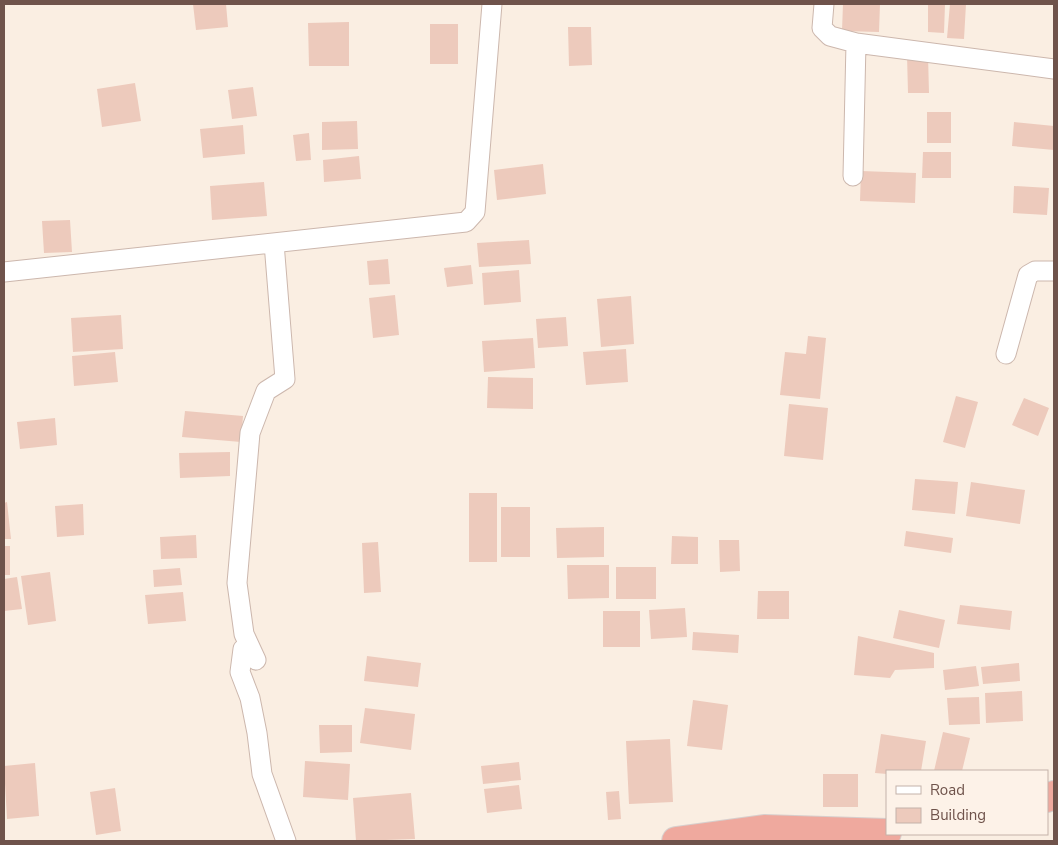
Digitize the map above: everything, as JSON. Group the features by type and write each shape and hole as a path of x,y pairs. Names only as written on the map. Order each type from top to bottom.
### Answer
{"highway":[{"path":"676,841 764,829 886,833"}],"street":[{"path":"4,272 466,222 476,212 492,4"},
{"path":"824,4 822,28 830,36 856,44 1054,69"},
{"path":"853,176 856,44"},
{"path":"274,243 285,379 266,390 250,433 237,583 244,634 256,660 243,649 240,672 250,698 262,774 286,841"},
{"path":"1006,354 1028,275 1035,271 1054,271"}],"building":[{"path":"193,4 226,4 228,27 196,30"},
{"path":"843,4 880,4 879,32 842,31"},
{"path":"928,4 945,4 944,33 928,32"},
{"path":"950,4 966,4 964,39 947,38"},
{"path":"349,22 349,66 309,66 308,23"},
{"path":"430,24 458,24 458,64 430,64"},
{"path":"568,27 591,27 592,65 569,66"},
{"path":"907,55 928,55 929,93 908,93"},
{"path":"135,83 141,121 102,127 97,89"},
{"path":"253,87 257,116 232,119 228,90"},
{"path":"927,112 951,112 951,143 927,143"},
{"path":"357,121 358,149 322,150 322,122"},
{"path":"1014,122 1054,126 1054,150 1012,146"},
{"path":"243,125 245,154 203,158 200,129"},
{"path":"309,133 311,160 296,161 293,135"},
{"path":"923,152 951,152 951,178 922,178"},
{"path":"359,156 361,179 324,182 323,160"},
{"path":"543,164 546,194 497,200 494,170"},
{"path":"861,171 916,173 915,203 860,201"},
{"path":"264,182 267,216 212,220 210,186"},
{"path":"1014,186 1049,188 1047,215 1013,213"},
{"path":"70,220 72,252 44,253 42,221"},
{"path":"529,240 531,264 479,267 477,243"},
{"path":"388,259 390,284 369,285 367,261"},
{"path":"471,265 473,284 447,287 444,268"},
{"path":"519,270 521,302 484,305 482,273"},
{"path":"395,295 399,335 373,338 369,298"},
{"path":"631,296 634,344 601,347 597,299"},
{"path":"121,315 123,349 73,352 71,318"},
{"path":"566,317 568,346 538,348 536,319"},
{"path":"808,336 826,338 820,399 780,395 785,352 806,354"},
{"path":"533,338 535,368 484,372 482,341"},
{"path":"626,349 628,382 586,385 583,352"},
{"path":"115,352 118,382 74,386 72,356"},
{"path":"488,377 533,378 533,409 487,408"},
{"path":"956,396 978,402 965,448 943,442"},
{"path":"1024,398 1049,408 1038,436 1012,425"},
{"path":"789,404 828,408 823,460 784,456"},
{"path":"185,411 243,416 241,442 182,437"},
{"path":"55,418 57,445 20,449 17,422"},
{"path":"230,452 230,476 180,478 179,453"},
{"path":"915,479 958,482 955,514 912,510"},
{"path":"971,482 1025,490 1020,524 966,516"},
{"path":"469,493 497,493 497,562 469,562"},
{"path":"7,502 11,539 4,539 4,503"},
{"path":"83,504 84,535 57,537 55,506"},
{"path":"501,507 530,507 530,557 501,557"},
{"path":"604,527 604,557 557,558 556,528"},
{"path":"906,531 953,538 951,553 904,546"},
{"path":"196,535 197,558 161,559 160,537"},
{"path":"672,536 698,537 698,564 671,564"},
{"path":"719,540 739,540 740,571 720,572"},
{"path":"378,542 381,592 364,593 362,543"},
{"path":"4,546 10,546 10,575 4,575"},
{"path":"567,565 609,565 609,598 568,599"},
{"path":"616,567 656,567 656,599 616,599"},
{"path":"180,568 182,585 154,587 153,570"},
{"path":"50,572 56,621 28,625 21,576"},
{"path":"17,577 22,609 4,611 4,579"},
{"path":"758,591 789,591 789,619 757,619"},
{"path":"183,592 186,621 148,624 145,595"},
{"path":"960,605 1012,611 1010,630 957,624"},
{"path":"685,608 687,637 651,639 649,610"},
{"path":"899,610 945,620 939,648 893,638"},
{"path":"603,611 640,611 640,647 603,647"},
{"path":"693,632 739,635 738,653 692,650"},
{"path":"858,636 934,653 934,668 895,670 890,678 854,675"},
{"path":"367,656 421,663 418,687 364,681"},
{"path":"1019,663 1020,681 983,684 981,667"},
{"path":"976,666 979,686 945,690 943,670"},
{"path":"1022,691 1023,721 986,723 985,693"},
{"path":"979,697 980,724 949,725 947,698"},
{"path":"693,700 728,705 722,750 687,746"},
{"path":"365,708 415,714 411,750 360,743"},
{"path":"319,725 352,725 352,752 320,753"},
{"path":"943,732 970,738 962,770 934,770"},
{"path":"881,734 926,741 921,770 886,770 886,774 875,773"},
{"path":"670,739 673,802 629,804 626,741"},
{"path":"305,761 350,764 348,800 303,797"},
{"path":"519,762 521,780 483,784 481,766"},
{"path":"35,763 39,816 7,819 4,766"},
{"path":"823,774 858,774 858,807 823,807"},
{"path":"519,785 522,809 487,813 484,789"},
{"path":"115,788 121,831 96,835 90,792"},
{"path":"619,791 621,819 608,820 606,792"},
{"path":"411,793 415,839 356,841 353,798"}]}
